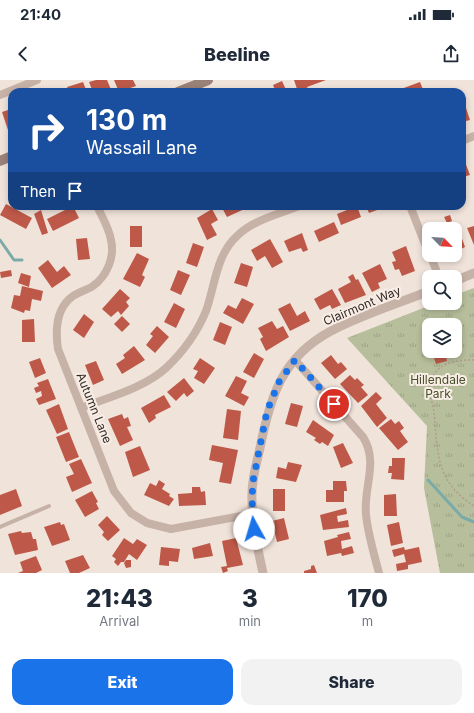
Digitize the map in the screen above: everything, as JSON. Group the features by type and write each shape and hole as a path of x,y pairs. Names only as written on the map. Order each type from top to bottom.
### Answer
{"main road":[{"path":"188,88 208,80"}],"street":[{"path":"17,88 37,80"},
{"name":"Autumn Lane","path":"99,210 112,242 112,254 109,265 99,280 66,303 60,313 55,334 58,349 114,491 125,506 140,518 154,526 170,529 252,514"},
{"path":"81,408 143,383 166,368 189,341 199,326 206,310 223,256 236,236 254,224 289,210"},
{"path":"412,210 422,236"},
{"path":"462,278 474,273"},
{"name":"Clairmont Way","path":"263,573 252,514 253,481 267,411 279,382 295,360 309,346 330,331 422,295"},
{"path":"295,360 363,437 370,450 372,466 365,498 366,516 379,573"}],"lane":[{"path":"0,527 49,506"}],"path":[{"path":"474,360 456,360 442,367 432,376 430,388 436,449 440,468 449,484 463,499 474,506"}],"green space":[{"name":"Hillendale Park","path":"474,288 474,573 440,573 424,488 427,426 347,338 422,309 422,310 462,310 462,292"}],"building":[{"path":"96,80 107,80 110,88 91,88 89,82"},
{"path":"114,80 133,80 136,86 130,88 117,88"},
{"path":"294,80 326,80 308,88 297,88"},
{"path":"282,81 285,88 274,88 273,85"},
{"path":"83,82 85,88 67,88"},
{"path":"420,82 422,88 404,88"},
{"path":"466,108 470,120 466,121"},
{"path":"8,110 8,130 2,112"},
{"path":"466,165 470,175 466,176"},
{"path":"6,204 8,205 8,210 17,210 32,218 26,229 0,215"},
{"path":"41,210 48,233 42,235 34,214"},
{"path":"65,210 75,210 79,218 53,231 47,219"},
{"path":"213,210 218,220 211,224 217,235 207,240 197,218"},
{"path":"223,210 242,210 227,217"},
{"path":"347,210 358,210 361,217 341,225 337,214"},
{"path":"368,210 377,210 369,213"},
{"path":"450,215 452,221 446,222 444,217"},
{"path":"334,222 339,233 319,242 314,231"},
{"path":"130,226 142,226 142,247 130,247"},
{"path":"474,226 474,245 467,228"},
{"path":"302,233 308,250 303,252 301,248 289,252 284,241"},
{"path":"87,238 90,259 78,260 76,239"},
{"path":"270,239 283,262 272,268 265,256 257,261 251,250"},
{"path":"462,239 465,247 462,248"},
{"path":"193,243 204,247 197,267 186,263"},
{"path":"406,246 415,271 402,276 399,269 395,270 392,262 396,261 392,252"},
{"path":"137,253 149,259 142,275 145,277 140,287 123,279"},
{"path":"48,260 57,272 64,266 71,275 52,288 38,268"},
{"path":"241,263 253,267 247,287 234,283"},
{"path":"380,264 387,279 378,283 380,288 372,292 362,273"},
{"path":"11,270 12,276 1,278 0,272"},
{"path":"178,270 190,275 181,295 170,290"},
{"path":"21,273 31,276 29,287 18,283"},
{"path":"353,274 356,280 358,279 366,295 345,303 338,289 351,282 348,277"},
{"path":"22,286 43,291 41,301 32,299 30,311 25,310 24,313 11,308 14,295 20,296"},
{"path":"120,289 130,298 126,302 129,306 121,315 118,311 111,317 102,309"},
{"path":"332,289 341,305 332,309 330,305 320,310 314,299"},
{"path":"242,298 254,304 243,324 223,313 228,305 236,309"},
{"path":"174,303 185,309 176,328 164,322"},
{"path":"290,303 297,316 305,311 310,321 290,331 278,309"},
{"path":"84,314 94,322 84,338 73,330"},
{"path":"122,316 130,324 122,332 114,324"},
{"path":"34,319 35,342 22,342 22,320"},
{"path":"272,321 277,329 283,326 289,337 266,351 260,339 263,337 258,328"},
{"path":"220,322 232,327 225,345 213,340"},
{"path":"157,326 169,337 155,353 146,345 153,336 150,334"},
{"path":"134,346 145,360 122,374 116,364 125,358 123,355"},
{"path":"254,353 264,359 254,378 243,372"},
{"path":"331,355 338,364 341,362 347,369 335,379 321,363"},
{"path":"40,358 46,373 35,378 29,362"},
{"path":"200,358 215,368 204,384 194,378 198,371 193,369"},
{"path":"434,358 446,358 447,361 436,364"},
{"path":"96,361 104,380 93,385 85,365"},
{"path":"350,375 355,380 357,378 364,385 361,387 368,395 358,403 340,384"},
{"path":"236,376 247,381 241,393 249,397 244,406 225,396"},
{"path":"184,378 194,391 187,397 184,393 176,401 167,392"},
{"path":"48,379 56,399 39,405 36,399 42,396 41,391 36,393 34,388 39,386 37,383"},
{"path":"376,392 382,398 376,404 387,418 377,427 361,406"},
{"path":"164,395 171,407 155,415 156,418 149,423 141,408"},
{"path":"291,403 303,406 297,427 285,424"},
{"path":"59,404 68,429 57,434 46,410"},
{"path":"227,409 241,411 238,440 223,438"},
{"path":"122,414 124,419 128,417 131,426 127,427 133,440 120,446 108,419"},
{"path":"391,419 395,424 399,421 404,428 400,431 408,442 398,450 379,428"},
{"path":"313,420 334,435 328,446 322,442 320,444 314,440 316,438 306,432"},
{"path":"69,432 79,457 66,462 56,437"},
{"path":"343,443 353,463 341,468 333,447"},
{"path":"212,445 238,450 231,484 219,482 223,463 209,460"},
{"path":"140,446 150,470 133,477 125,452"},
{"path":"392,458 405,458 404,480 391,479 392,473 388,473 389,466 392,466"},
{"path":"81,459 92,483 72,492 66,477 74,474 69,464"},
{"path":"288,462 302,465 296,482 276,478 278,467 286,469"},
{"path":"159,480 165,484 162,489 170,494 169,496 174,499 169,506 144,495 150,483 156,486"},
{"path":"333,481 346,481 347,491 344,491 344,502 326,502 326,490 333,490"},
{"path":"192,487 200,487 201,492 205,491 206,505 179,506 178,494 192,493"},
{"path":"16,489 22,506 0,515 0,495"},
{"path":"273,489 285,489 285,511 273,511"},
{"path":"92,491 98,502 96,503 99,509 85,517 75,500"},
{"path":"396,494 397,516 384,516 384,495"},
{"path":"346,508 347,514 337,516 338,522 348,520 349,527 323,530 320,515"},
{"path":"107,516 120,530 108,541 102,535 104,532 98,525"},
{"path":"284,518 289,539 277,542 272,521"},
{"path":"60,522 61,525 64,524 70,540 52,546 44,527"},
{"path":"399,522 403,543 391,546 387,525"},
{"path":"21,531 22,533 31,532 33,539 36,539 38,550 15,555 8,534"},
{"path":"349,532 351,539 341,541 342,549 352,546 354,553 342,556 341,553 327,556 324,541 338,537 337,535"},
{"path":"124,538 133,544 137,539 147,545 137,560 129,554 124,562 121,562 118,566 114,562 116,559 112,556"},
{"path":"236,538 243,565 227,568 228,571 223,573 221,567 227,566 222,541"},
{"path":"210,543 213,556 194,559 192,548"},
{"path":"161,547 180,549 178,562 169,561 169,566 159,565"},
{"path":"404,547 405,550 419,547 422,562 408,565 408,569 397,571 396,564 406,562 404,554 394,557 392,550"},
{"path":"83,555 90,568 79,573 70,573 65,561"},
{"path":"36,556 42,570 36,573 18,573 23,571 20,562"},
{"path":"126,560 131,560 131,567 126,568 124,563"},
{"path":"314,565 317,573 304,573 304,571 311,569 311,566"}],"waterway":[{"path":"0,240 14,260 22,260"},
{"path":"428,480 462,517 474,522"}],"route":[{"path":"254,529 252,514 253,481 267,411 273,394 286,370 295,360 334,404"}]}
